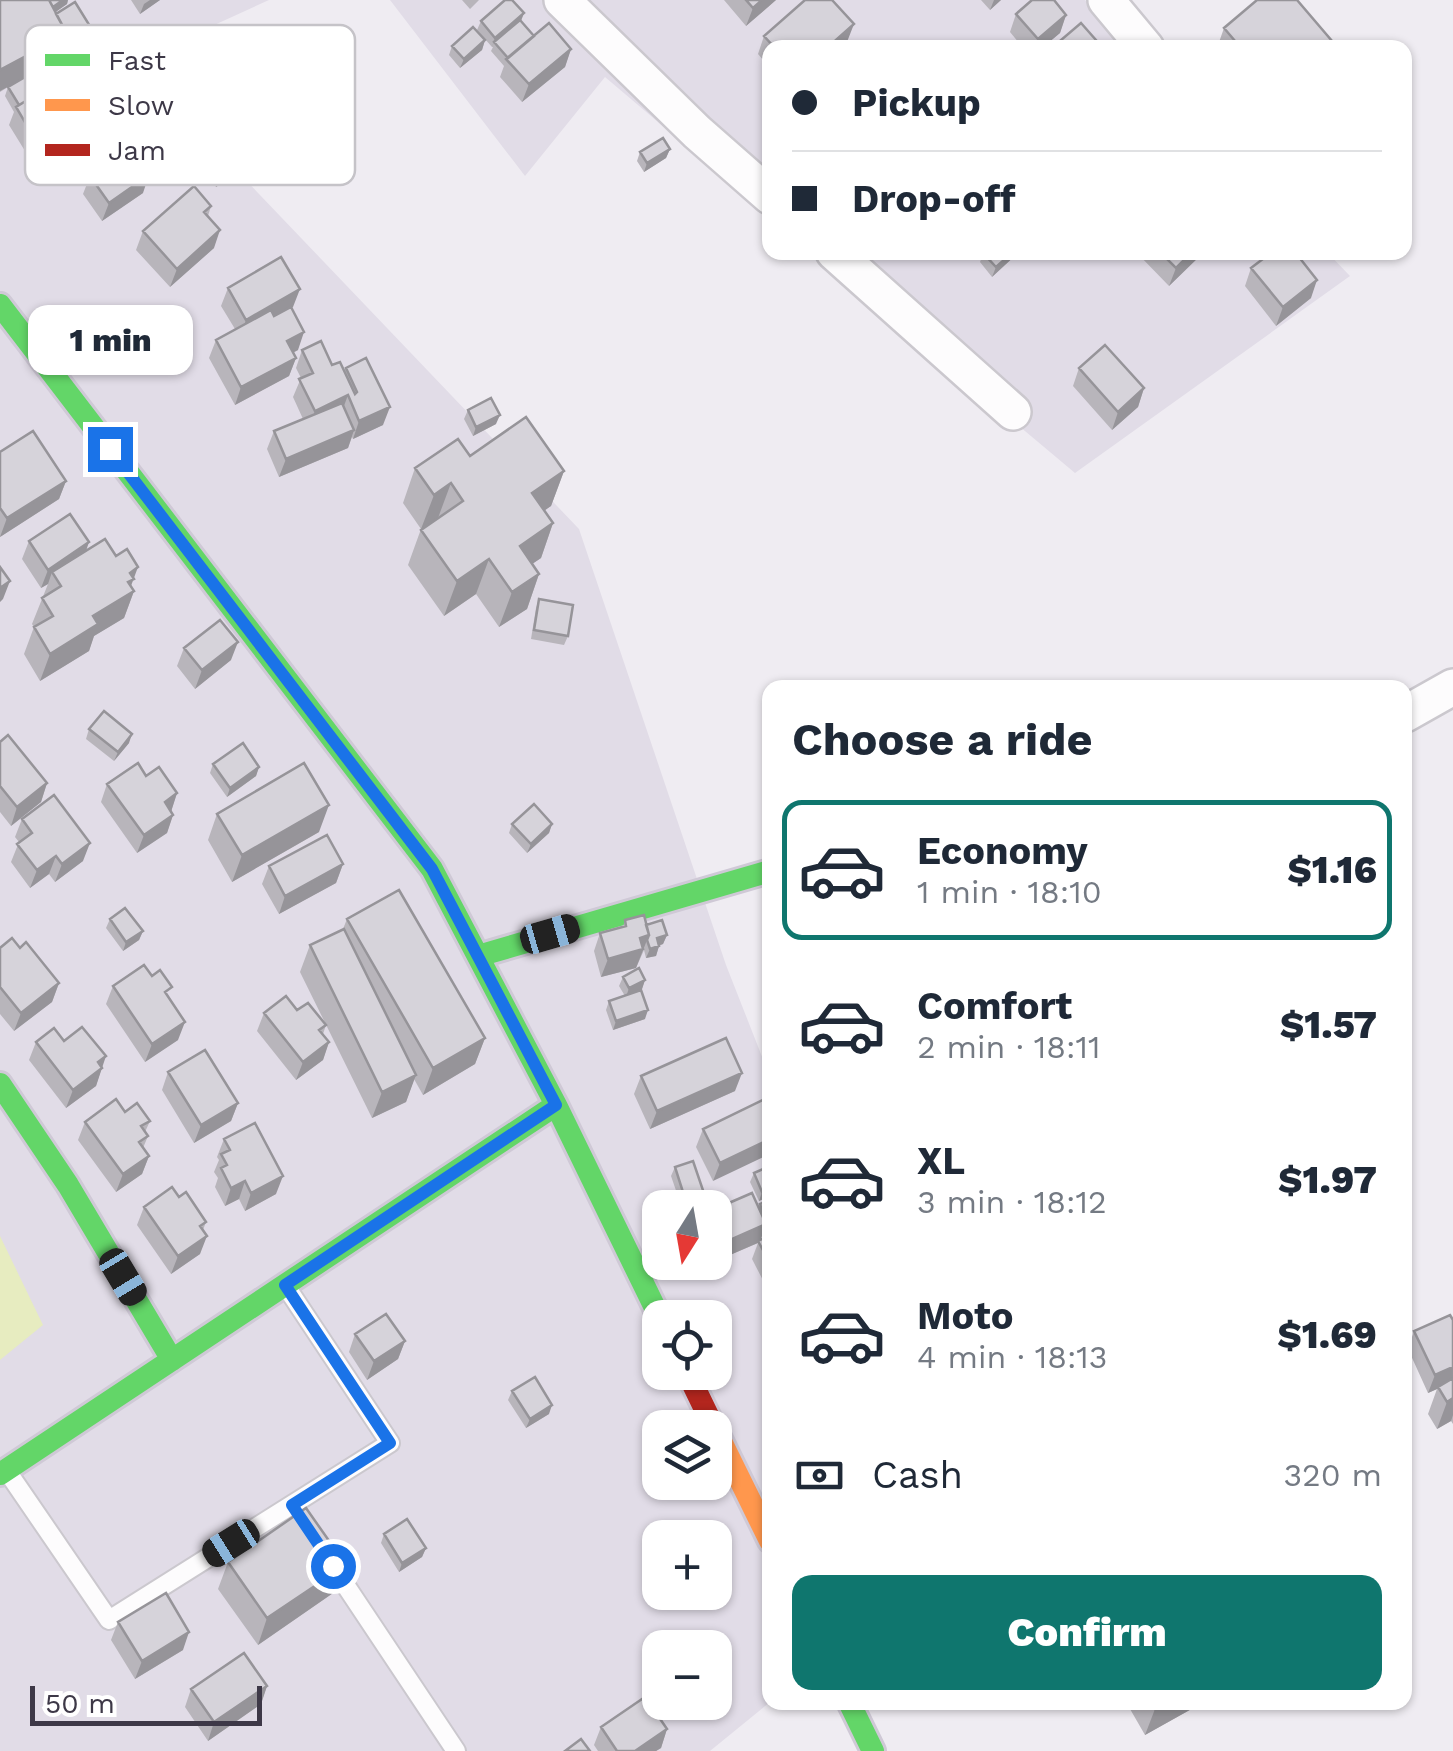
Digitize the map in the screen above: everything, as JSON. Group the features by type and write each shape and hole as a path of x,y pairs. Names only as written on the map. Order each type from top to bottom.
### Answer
{"main road":[{"path":"6,324 432,869 556,1105 651,1300"},
{"path":"478,956 762,874"},
{"path":"0,1084 172,1360"},
{"path":"3,1472 556,1105"},
{"path":"732,1463 762,1525"},
{"path":"853,1710 873,1751"}],"street":[{"path":"562,0 697,132 762,189"},
{"path":"1106,0 1139,40"},
{"path":"843,260 1014,412"},
{"path":"1412,710 1453,687"}],"lane":[{"path":"3,1472 109,1620 297,1513 390,1443 285,1285"},
{"path":"314,1538 456,1751"}],"shaded area":[{"path":"0,0 269,0 214,25 25,25 25,185 250,185 579,529 726,965 762,1057 762,1709 710,1751 0,1751"},
{"path":"390,0 1085,0 1122,40 762,40 762,210 605,77 525,176"},
{"path":"821,260 1335,260 1350,276 1075,473"},
{"path":"0,1236 43,1325 0,1360"}],"building":[{"path":"0,0 49,0 62,25 25,25 25,57 0,70"},
{"path":"505,0 512,0 524,13 495,38 481,21"},
{"path":"746,0 762,0 753,8"},
{"path":"805,0 832,0 854,24 836,40 768,40 764,36"},
{"path":"1032,0 1054,0 1066,15 1038,39 1016,14"},
{"path":"1257,0 1297,0 1331,40 1234,40 1224,28"},
{"path":"75,2 89,25 62,25 56,14"},
{"path":"520,20 534,36 508,58 494,42"},
{"path":"549,23 571,49 529,84 506,59"},
{"path":"1081,23 1096,40 1061,40"},
{"path":"473,27 485,40 464,59 452,46"},
{"path":"25,77 25,101 19,105 8,87"},
{"path":"25,102 25,122 16,107"},
{"path":"663,138 670,149 647,163 640,152"},
{"path":"96,185 135,185 109,203"},
{"path":"194,186 211,206 204,212 220,230 177,269 143,231"},
{"path":"281,257 300,289 246,320 228,288"},
{"path":"1168,260 1184,260 1176,268"},
{"path":"1262,260 1301,260 1317,280 1283,307 1251,268"},
{"path":"291,307 304,332 287,341 296,358 241,387 216,340 271,310 274,316"},
{"path":"321,341 332,365 340,362 355,394 346,368 366,358 390,407 359,421 348,395 315,411 299,379 313,373 302,350"},
{"path":"1105,345 1144,388 1118,412 1079,368"},
{"path":"491,398 500,415 476,427 468,410"},
{"path":"342,403 354,430 286,459 274,431"},
{"path":"526,417 564,471 532,493 553,523 520,546 539,574 512,592 489,559 457,581 421,530 463,501 451,483 434,495 415,468 458,439 470,456"},
{"path":"33,431 66,481 7,518 0,508 0,452"},
{"path":"70,514 89,542 48,570 29,541"},
{"path":"105,539 116,556 127,549 138,567 130,573 134,579 128,582 134,591 93,616 98,624 50,654 34,627 53,616 42,598 61,586 52,572"},
{"path":"0,567 10,581 0,588"},
{"path":"539,599 573,605 568,636 534,630"},
{"path":"220,620 238,642 202,670 184,648"},
{"path":"104,711 132,734 118,752 89,729"},
{"path":"8,735 47,783 17,807 0,786 0,742"},
{"path":"243,743 259,767 230,788 213,764"},
{"path":"138,763 146,776 159,767 177,793 165,802 173,815 144,835 107,784"},
{"path":"304,763 329,805 242,855 217,814"},
{"path":"54,795 90,843 62,864 56,856 37,870 17,844 32,833 22,819"},
{"path":"534,804 552,824 531,844 512,824"},
{"path":"327,835 343,864 285,896 269,866"},
{"path":"399,890 485,1038 433,1068 347,919"},
{"path":"125,908 143,931 126,942 110,919"},
{"path":"644,915 649,935 640,938 643,949 608,959 600,933 626,926 625,920"},
{"path":"662,920 667,935 657,938 659,946 650,949 646,925"},
{"path":"344,929 416,1075 382,1092 310,945"},
{"path":"12,938 20,948 26,942 59,983 21,1013 0,987 0,948"},
{"path":"144,965 152,976 160,970 172,987 165,992 185,1022 152,1044 113,986"},
{"path":"639,968 645,980 629,988 623,977"},
{"path":"641,990 648,1010 616,1021 609,1001"},
{"path":"286,996 297,1010 308,1003 326,1025 319,1030 329,1042 303,1062 264,1013"},
{"path":"82,1027 106,1056 98,1062 102,1068 73,1090 36,1042 54,1028 64,1041"},
{"path":"726,1038 742,1073 657,1111 641,1076"},
{"path":"205,1050 238,1103 201,1125 168,1072"},
{"path":"116,1099 125,1112 137,1103 150,1121 141,1126 148,1136 139,1142 149,1156 123,1174 85,1122"},
{"path":"762,1100 762,1143 720,1163 703,1129"},
{"path":"255,1123 283,1176 251,1193 245,1181 231,1188 221,1168 227,1165 221,1154 230,1150 224,1139"},
{"path":"693,1161 703,1190 682,1190 675,1167"},
{"path":"762,1170 762,1192 754,1173"},
{"path":"172,1187 179,1197 186,1192 206,1222 200,1226 207,1236 178,1256 144,1207"},
{"path":"752,1193 762,1215 762,1226 732,1239 732,1202"},
{"path":"386,1314 405,1341 374,1361 355,1334"},
{"path":"1450,1315 1453,1367 1435,1375 1414,1331"},
{"path":"535,1377 552,1405 530,1419 512,1391"},
{"path":"1453,1378 1453,1398 1447,1402 1438,1387"},
{"path":"306,1508 346,1565 267,1618 228,1562"},
{"path":"407,1519 426,1548 402,1563 384,1534"},
{"path":"166,1593 189,1632 142,1661 118,1622"},
{"path":"244,1653 267,1686 214,1722 191,1689"},
{"path":"642,1699 642,1720 661,1720 667,1729 635,1751 617,1751 601,1727"},
{"path":"581,1739 590,1751 565,1751"}],"traffic: fast":[{"path":"0,305 432,869 556,1105 651,1300"},
{"path":"478,956 762,873"},
{"path":"0,1084 68,1185 172,1360"},
{"path":"0,1474 556,1105"},
{"path":"853,1710 873,1751"}],"traffic: slow":[{"path":"732,1464 762,1525"}],"traffic: jam":[{"path":"696,1390 705,1410"}],"route":[{"path":"110,449 432,869 556,1105 285,1285 390,1443 292,1505 333,1566"}]}
